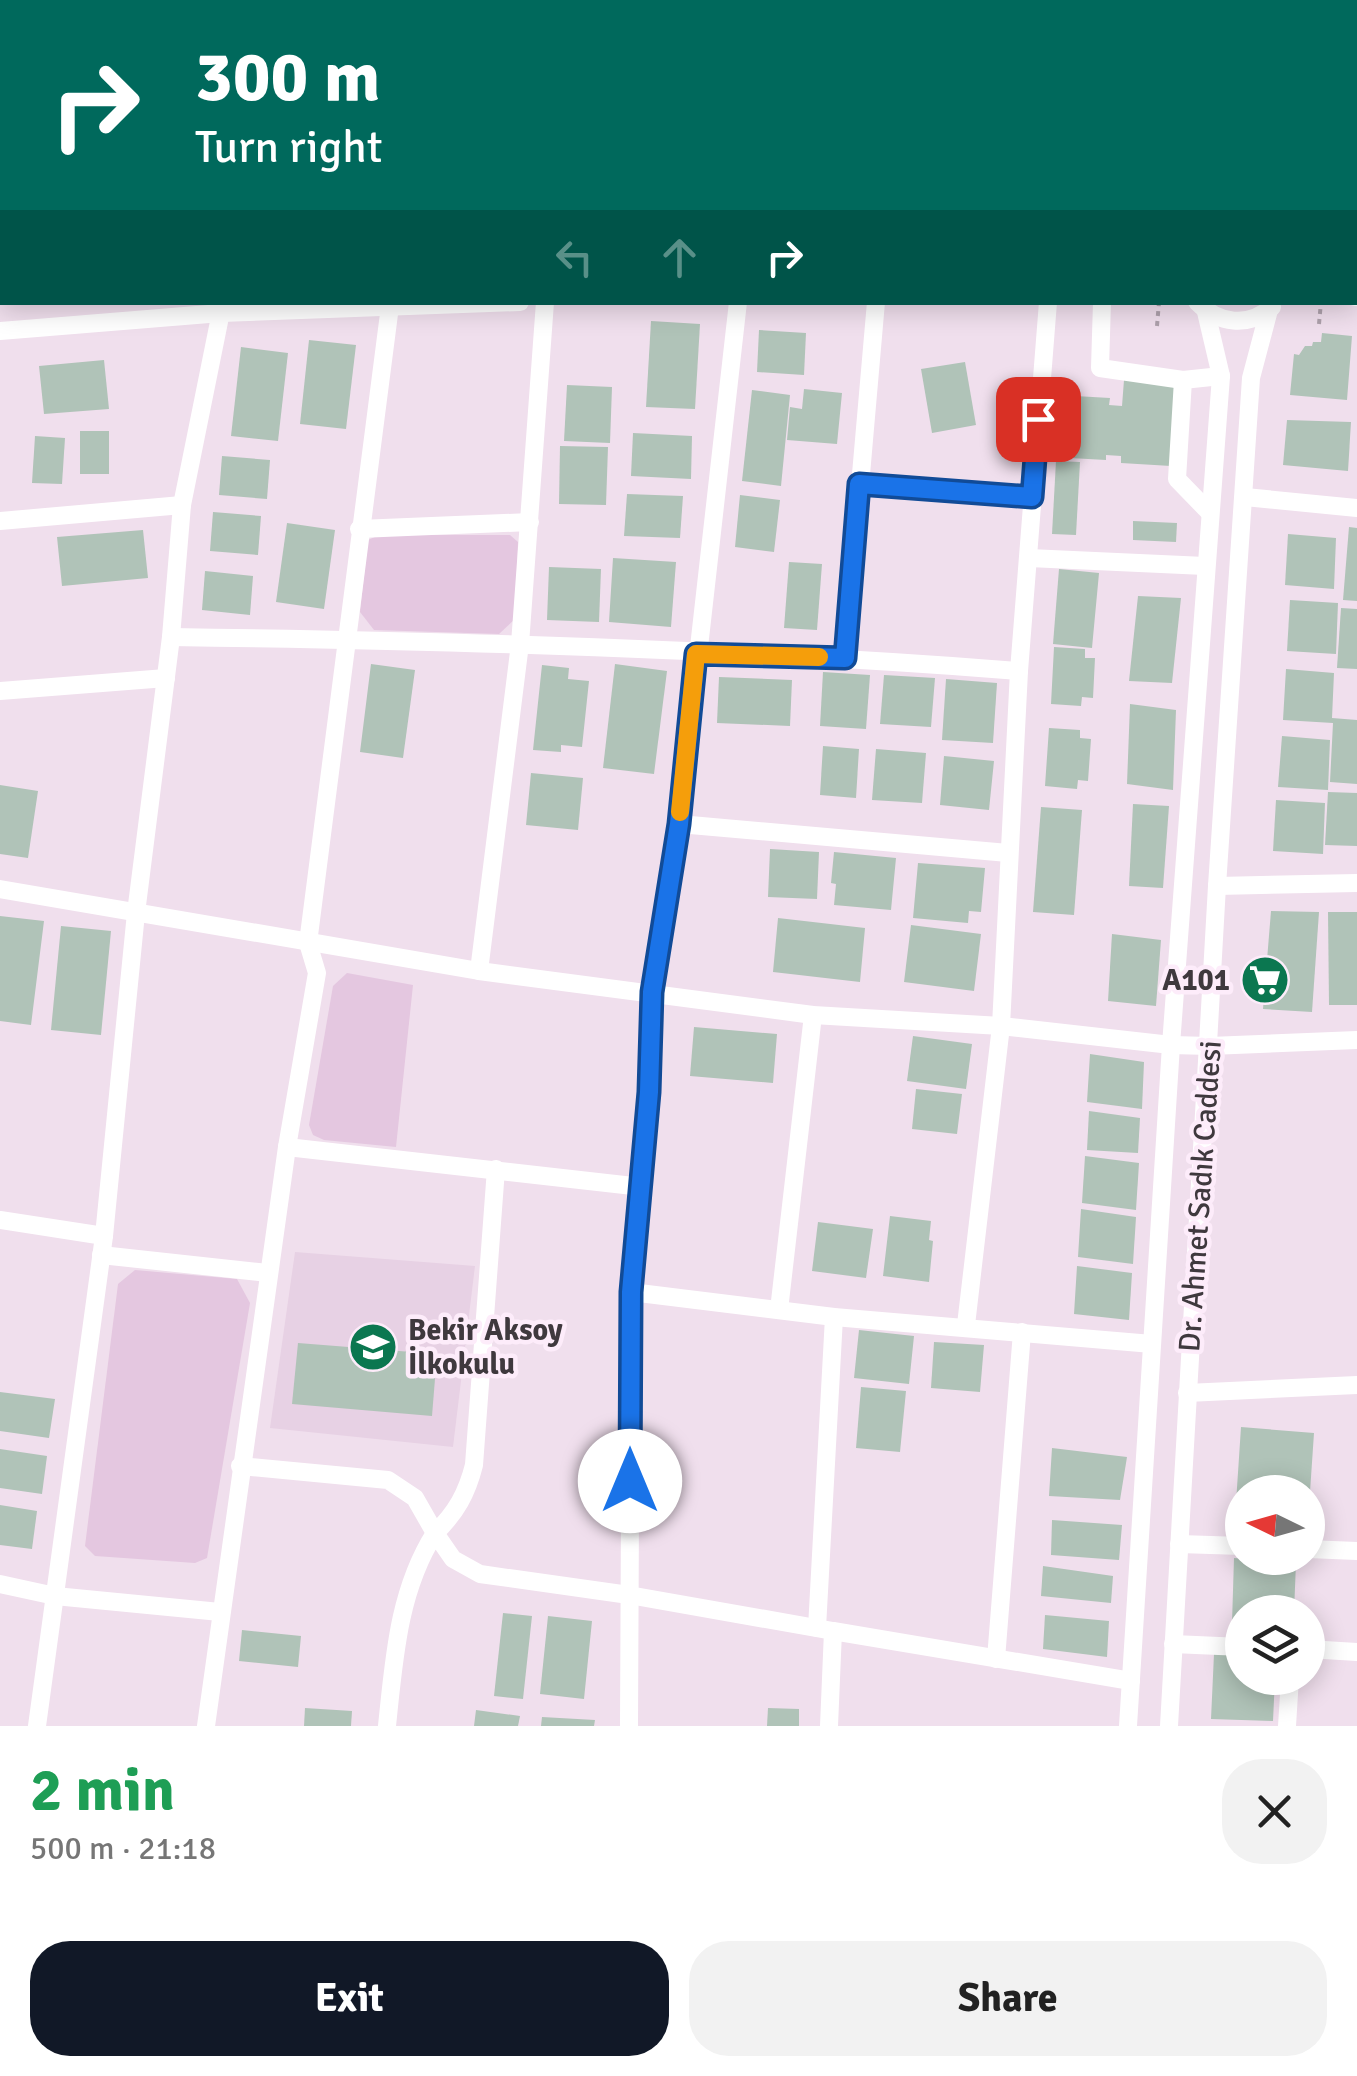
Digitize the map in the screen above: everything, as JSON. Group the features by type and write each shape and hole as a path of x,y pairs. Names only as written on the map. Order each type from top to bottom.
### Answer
{"street":[{"path":"0,331 222,308 422,305"},
{"path":"479,971 520,644 545,305"},
{"path":"629,1726 631,1292 652,1060 652,992 679,824 738,305"},
{"path":"845,658 876,305"},
{"path":"966,1326 1000,1026 1018,672 1048,305"},
{"path":"1102,305 1100,368 1183,380 1221,376"},
{"path":"206,1726 268,1273 317,973 308,943 390,306"},
{"path":"1202,307 1236,322 1252,320 1273,306"},
{"name":"Dr. Ahmet Sadık Caddesi","path":"1169,1726 1217,886 1251,378 1273,306"},
{"name":"Dr. Ahmet Sadık Caddesi","path":"1128,1726 1171,1045 1221,376 1202,307"},
{"path":"37,1726 104,1236 136,914 171,637 182,505 222,308"},
{"path":"1183,380 1176,479 1210,513"},
{"path":"859,484 1032,497"},
{"path":"1246,496 1357,508"},
{"path":"0,521 182,505"},
{"path":"359,529 530,522"},
{"path":"1030,558 1205,566"},
{"path":"171,637 520,644 845,658 1018,672"},
{"path":"0,691 166,678"},
{"path":"679,824 1008,853"},
{"path":"1217,886 1357,884"},
{"path":"0,890 479,971 813,1014 1000,1026 1171,1045 1357,1040"},
{"path":"778,1310 813,1014"},
{"path":"287,1146 642,1187"},
{"path":"387,1726 402,1616 415,1570 435,1534 462,1501 474,1464 496,1169"},
{"path":"0,1220 104,1236"},
{"path":"101,1256 268,1273"},
{"path":"631,1292 834,1317 1152,1344"},
{"path":"828,1726 825,1630 834,1317"},
{"path":"996,1659 1022,1332"},
{"path":"1187,1392 1357,1385"},
{"path":"240,1466 388,1480 415,1498 454,1559 480,1574 629,1595 1131,1681"},
{"path":"1178,1544 1225,1545"},
{"path":"1325,1550 1357,1552"},
{"path":"0,1584 55,1596 220,1612"},
{"path":"1173,1644 1225,1646"},
{"path":"1325,1650 1357,1652"},
{"path":"1287,1726 1289,1695"}],"path":[{"path":"1157,326 1159,305"},
{"path":"1319,324 1321,305"}],"shaded area":[{"path":"379,535 510,535 518,542 515,619 499,634 374,630 360,612 368,540"},
{"path":"347,973 413,985 396,1147 324,1140 313,1135 309,1125 333,986"},
{"name":"Bekir Aksoy İlkokulu","path":"295,1252 475,1266 453,1447 270,1428"},
{"path":"135,1270 237,1279 250,1303 207,1558 195,1563 95,1556 85,1546 118,1284"}],"building":[{"path":"651,321 700,324 695,409 646,407"},
{"path":"759,330 806,333 804,375 757,372"},
{"path":"1322,333 1352,336 1347,400 1290,395 1294,354 1299,355 1313,342 1321,342"},
{"path":"309,340 356,345 346,429 300,424"},
{"path":"241,347 288,353 278,441 231,436"},
{"path":"104,360 109,409 44,414 39,366"},
{"path":"965,362 976,425 932,433 921,369"},
{"path":"1124,380 1177,383 1171,466 1121,463 1121,456 1106,455 1106,460 1070,458 1075,396 1110,398 1109,405 1122,406"},
{"path":"567,385 612,387 610,443 564,441"},
{"path":"804,389 842,393 837,444 787,440 790,407 802,409"},
{"path":"752,390 790,395 781,486 742,481"},
{"path":"1287,420 1351,422 1348,471 1283,465"},
{"path":"80,431 109,431 109,474 80,474"},
{"path":"633,433 692,436 691,479 631,476"},
{"path":"35,436 65,438 62,484 32,483"},
{"path":"560,446 608,447 606,505 559,504"},
{"path":"222,456 270,460 267,499 219,495"},
{"path":"1056,461 1080,462 1076,535 1052,534"},
{"path":"627,494 683,496 680,538 624,536"},
{"path":"740,495 780,500 774,552 735,547"},
{"path":"213,512 261,516 258,555 210,551"},
{"path":"1133,521 1177,523 1176,542 1133,540"},
{"path":"287,523 335,530 324,609 276,602"},
{"path":"1349,527 1357,528 1357,601 1343,600"},
{"path":"143,530 148,578 62,586 57,537"},
{"path":"1288,534 1336,538 1334,589 1285,585"},
{"path":"613,558 676,562 671,627 609,622"},
{"path":"789,562 822,564 817,630 784,628"},
{"path":"549,567 601,569 599,622 547,620"},
{"path":"1059,569 1099,573 1092,648 1053,644"},
{"path":"205,571 253,576 250,615 202,610"},
{"path":"1138,596 1181,598 1172,683 1129,681"},
{"path":"1290,600 1338,603 1336,654 1287,651"},
{"path":"1341,608 1357,609 1357,669 1337,668"},
{"path":"1054,647 1085,649 1085,658 1095,658 1093,698 1082,697 1081,706 1051,704"},
{"path":"371,664 415,670 403,758 360,752"},
{"path":"615,664 667,671 654,774 603,768"},
{"path":"542,665 569,668 568,679 589,681 582,747 561,745 561,752 533,750"},
{"path":"1286,669 1334,673 1332,718 1357,720 1357,784 1330,782 1333,723 1283,720"},
{"path":"823,672 870,675 866,729 820,726"},
{"path":"884,675 935,678 931,727 880,724"},
{"path":"719,677 792,680 790,726 717,723"},
{"path":"946,679 997,683 993,743 942,740"},
{"path":"1130,704 1176,710 1173,790 1127,784"},
{"path":"1049,728 1080,730 1080,738 1091,739 1088,781 1078,780 1077,789 1045,786"},
{"path":"1282,736 1330,740 1328,790 1278,787"},
{"path":"823,746 859,749 856,798 820,795"},
{"path":"876,749 926,753 922,803 872,800"},
{"path":"944,756 994,761 989,810 940,805"},
{"path":"531,773 583,778 578,830 526,825"},
{"path":"0,785 38,791 28,858 0,854"},
{"path":"1328,792 1357,793 1357,846 1325,845"},
{"path":"1276,800 1325,803 1323,854 1273,851"},
{"path":"1133,804 1169,806 1163,888 1129,886"},
{"path":"1041,807 1082,810 1074,915 1033,912"},
{"path":"770,849 819,852 817,899 768,897"},
{"path":"834,852 896,858 891,910 834,905"},
{"path":"918,863 985,868 981,912 969,911 968,923 913,918"},
{"path":"1271,911 1319,912 1312,1012 1263,1009"},
{"path":"1328,912 1357,912 1357,1005 1329,1005"},
{"path":"0,916 44,921 31,1025 0,1021"},
{"path":"778,918 865,928 860,982 773,972"},
{"path":"911,925 981,934 974,991 904,982"},
{"path":"61,926 111,931 101,1035 51,1030"},
{"path":"1112,934 1161,940 1156,1006 1108,1001"},
{"path":"694,1027 777,1034 773,1083 690,1076"},
{"path":"913,1036 972,1044 966,1089 907,1081"},
{"path":"1090,1054 1144,1062 1142,1109 1087,1102"},
{"path":"916,1089 962,1094 957,1134 912,1129"},
{"path":"1089,1111 1140,1118 1138,1153 1087,1150"},
{"path":"1085,1156 1139,1163 1136,1210 1082,1203"},
{"path":"1081,1209 1136,1217 1133,1264 1078,1257"},
{"path":"890,1216 931,1221 929,1282 883,1276"},
{"path":"818,1222 873,1229 866,1278 812,1271"},
{"path":"1077,1266 1132,1273 1129,1320 1074,1314"},
{"path":"859,1330 914,1336 909,1384 854,1378"},
{"path":"934,1342 984,1345 980,1392 931,1388"},
{"path":"298,1343 437,1354 432,1416 292,1404"},
{"path":"861,1387 906,1391 900,1452 856,1448"},
{"path":"0,1392 55,1399 49,1438 0,1431"},
{"path":"1241,1427 1314,1433 1311,1475 1238,1475"},
{"path":"1052,1448 1127,1457 1120,1500 1049,1496"},
{"path":"0,1449 47,1456 42,1494 0,1488"},
{"path":"0,1505 37,1511 32,1549 0,1545"},
{"path":"1052,1520 1122,1525 1119,1560 1051,1555"},
{"path":"1043,1566 1113,1576 1111,1603 1041,1596"},
{"path":"1233,1575 1296,1575 1295,1595 1233,1595"},
{"path":"503,1613 532,1616 523,1699 494,1696"},
{"path":"1045,1615 1109,1621 1107,1657 1043,1649"},
{"path":"548,1616 592,1621 584,1699 540,1694"},
{"path":"242,1630 301,1636 298,1667 239,1661"},
{"path":"1214,1654 1225,1655 1225,1695 1274,1695 1273,1721 1211,1719"},
{"path":"305,1708 352,1711 351,1726 304,1726"},
{"path":"768,1708 799,1709 799,1726 767,1726"},
{"path":"476,1710 520,1716 518,1726 474,1726"},
{"path":"542,1717 595,1720 594,1726 541,1726"}],"slow traffic":[{"path":"680,812 696,654 819,657"}],"place":[{"name":"A101","path":"1265,980"},
{"name":"Bekir Aksoy İlkokulu","path":"373,1347"}],"route":[{"path":"630,1481 631,1292 652,1060 652,992 679,824 696,654 845,658 859,484 1032,497 1038,419"}]}
